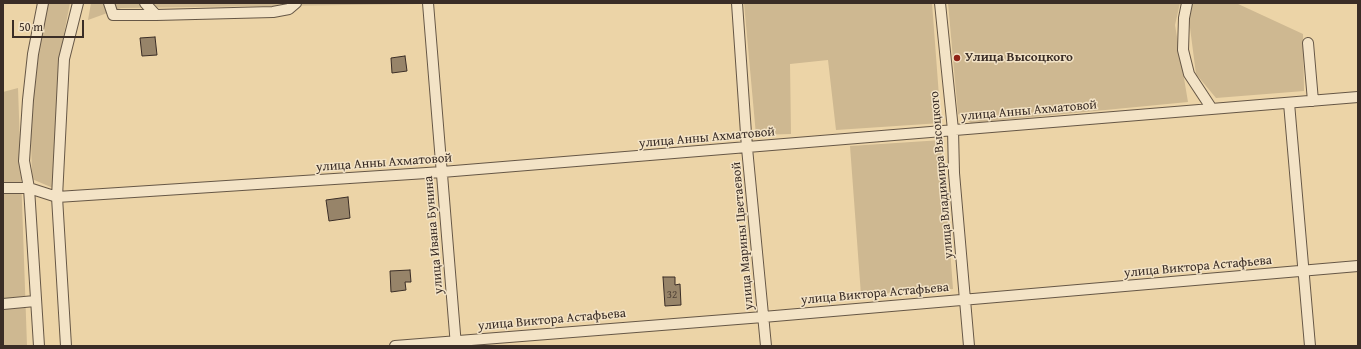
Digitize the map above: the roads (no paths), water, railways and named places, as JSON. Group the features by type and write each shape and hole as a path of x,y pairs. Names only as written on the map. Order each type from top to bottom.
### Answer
{"street":[{"path":"39,346 29,188 24,161 33,54 43,3"},
{"path":"66,346 57,197 64,59 78,3"},
{"path":"109,3 114,15 273,12 289,9 296,3"},
{"path":"145,3 156,15"},
{"name":"улица Ивана Бунина","path":"428,3 456,344"},
{"name":"улица Марины Цветаевой","path":"737,3 747,148 766,346"},
{"name":"улица Владимира Высоцкого","path":"940,3 953,130 954,173 969,346"},
{"path":"1187,3 1184,18 1184,50 1186,62 1189,74 1212,109"},
{"path":"1308,43 1313,101"},
{"name":"улица Анны Ахматовой","path":"57,197 442,172 1358,97"},
{"path":"1289,102 1310,346"},
{"path":"3,188 29,188 57,197"},
{"name":"улица Виктора Астафьева","path":"395,346 456,344 1358,266"},
{"path":"3,304 36,302"}],"place":[{"name":"Улица Высоцкого","path":"957,58"}]}
